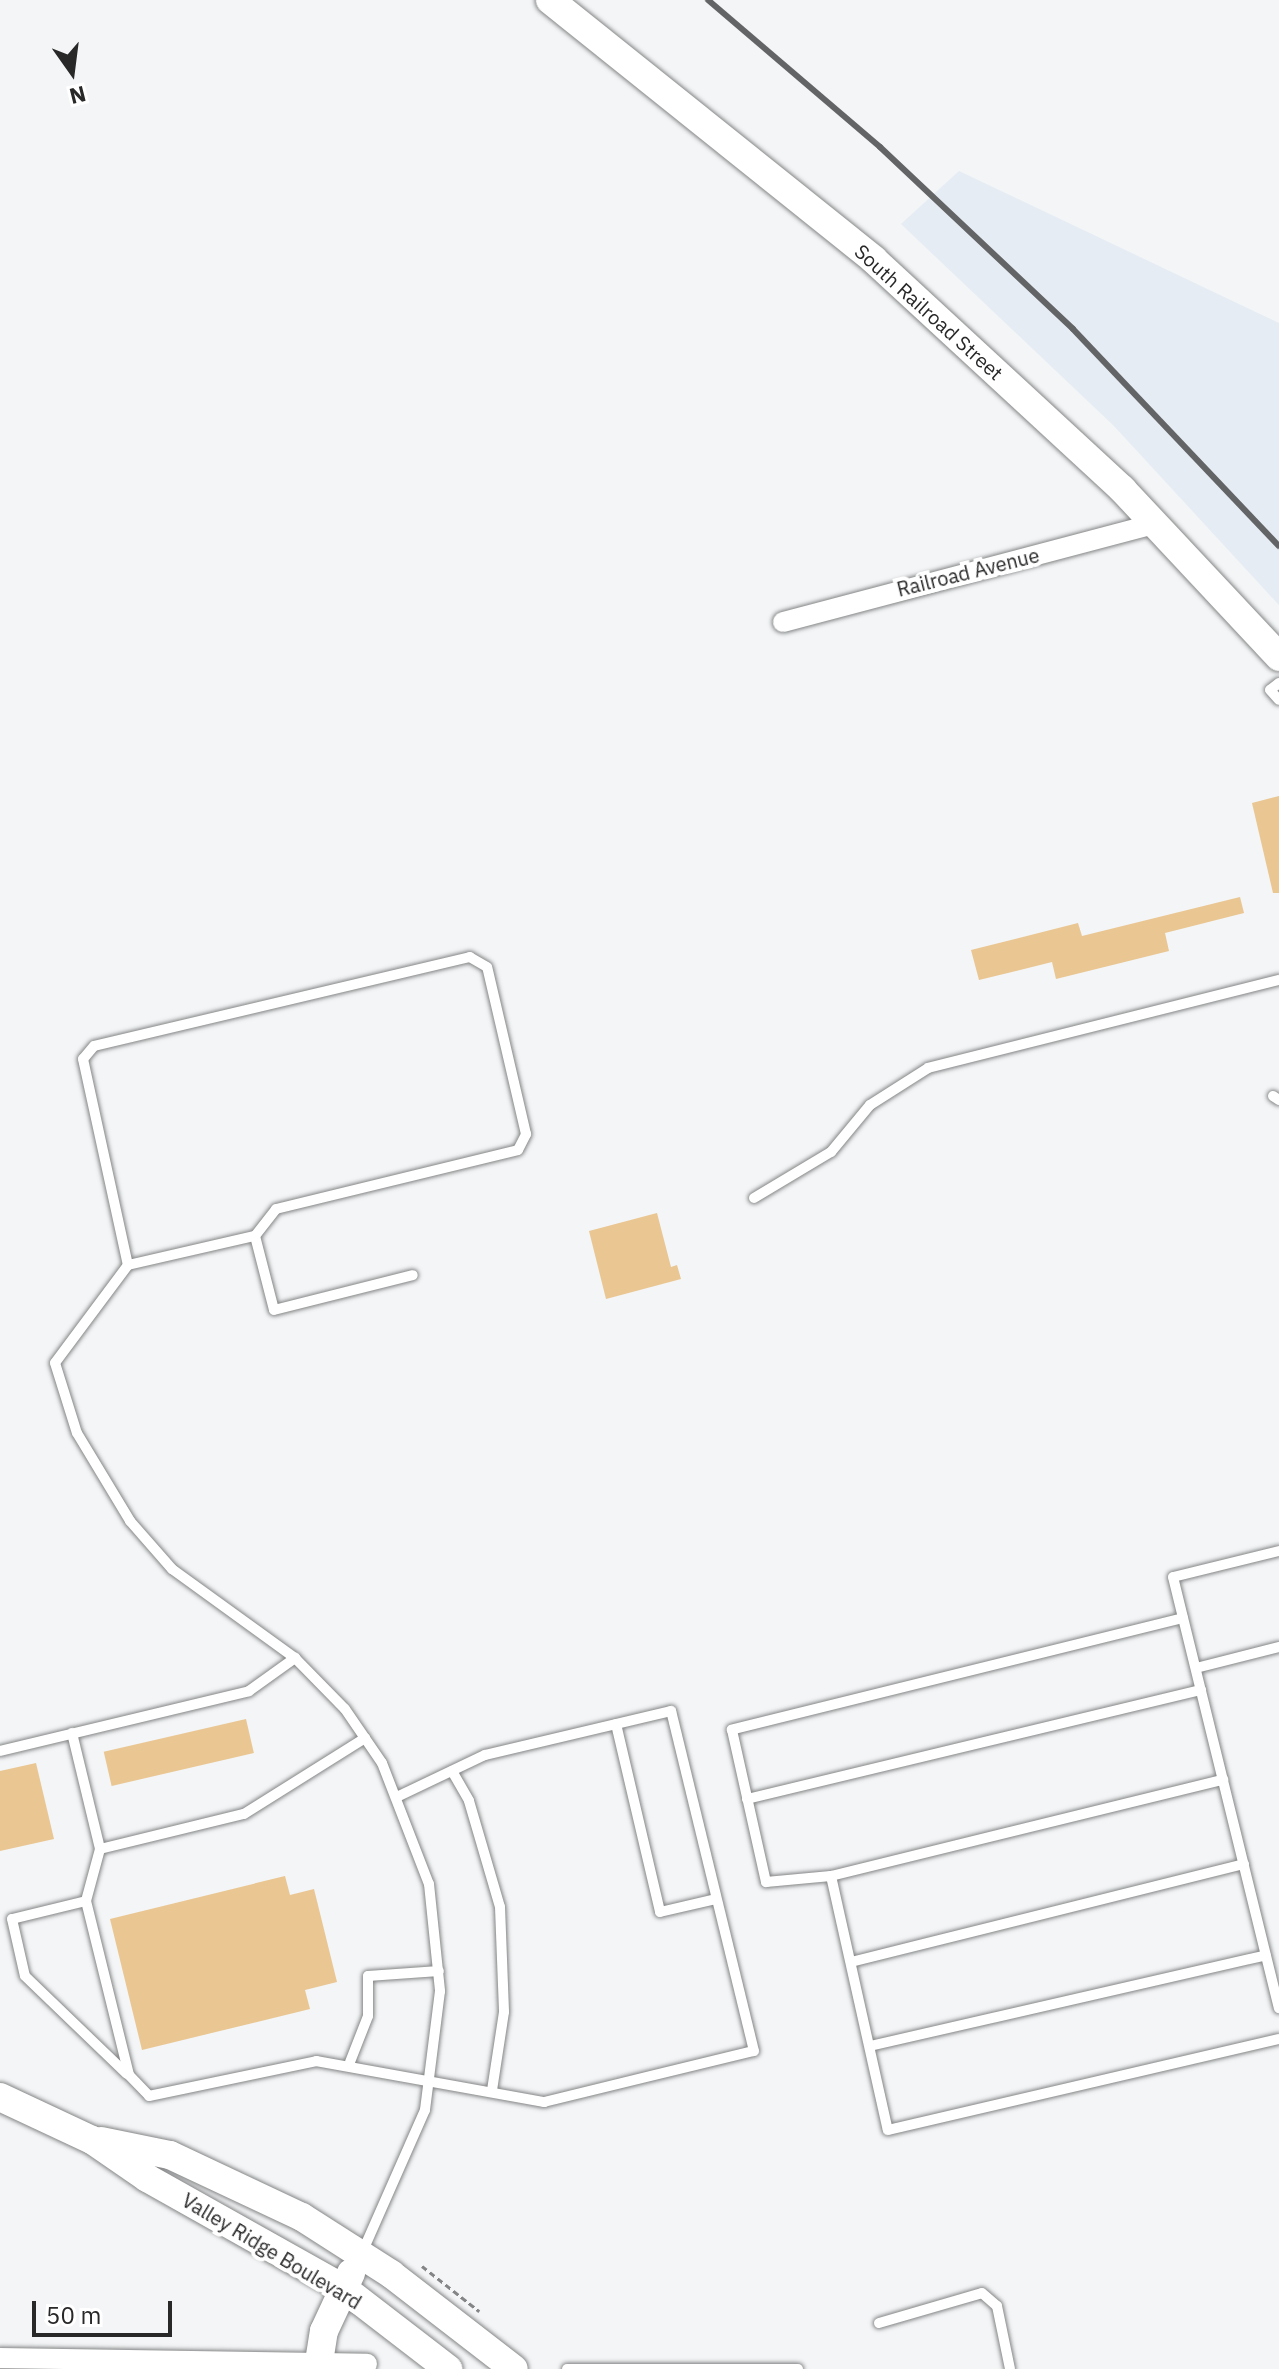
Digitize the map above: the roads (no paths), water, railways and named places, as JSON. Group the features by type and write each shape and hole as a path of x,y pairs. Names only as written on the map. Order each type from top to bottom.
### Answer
{"street":[{"name":"South Railroad Street","path":"550,0 874,260 1154,524 1279,657"},
{"name":"Railroad Avenue","path":"783,622 1154,524"},
{"name":"Valley Ridge Boulevard","path":"0,2097 92,2140 147,2178 343,2288 448,2369"},
{"name":"Valley Ridge Boulevard","path":"92,2140 170,2155 302,2217 361,2255 514,2369"},
{"path":"319,2365 343,2288 361,2255"},
{"path":"0,2358 66,2364 367,2364"}],"lane":[{"path":"1279,683 1270,690 1279,700"},
{"path":"128,1265 82,1074 94,1046 470,957 487,967 526,1134 518,1150 276,1209 255,1236 128,1265 55,1363 77,1433 122,1510 172,1569 295,1658 365,1738 397,1797 429,1884 439,1971 431,2077 406,2165 361,2255"},
{"path":"754,1198 831,1152 870,1105 928,1068 1279,980"},
{"path":"255,1236 274,1310 413,1275"},
{"path":"1279,1551 1173,1577 1279,2008"},
{"path":"1183,1618 732,1730 766,1882 831,1876 1223,1780"},
{"path":"1196,1668 1279,1647"},
{"path":"0,1751 249,1691 295,1658"},
{"path":"747,1799 1201,1690"},
{"path":"86,1901 12,1919 25,1976 149,2096 316,2061 350,2062 544,2102 754,2051 671,1711 485,1755 397,1797"},
{"path":"616,1724 660,1912 716,1899"},
{"path":"72,1733 100,1849 86,1901 129,2075"},
{"path":"100,1849 244,1814 365,1738"},
{"path":"452,1771 474,1814 500,1907 504,2012 492,2090"},
{"path":"851,1962 1244,1864"},
{"path":"831,1876 888,2130 1279,2039"},
{"path":"870,2046 1266,1955"},
{"path":"350,2062 368,2016 368,1976 439,1971"},
{"path":"879,2323 982,2293 997,2306 1010,2369"},
{"path":"567,2369 798,2369"}],"railway":[{"path":"708,0 880,147 1073,329 1279,546"}]}
